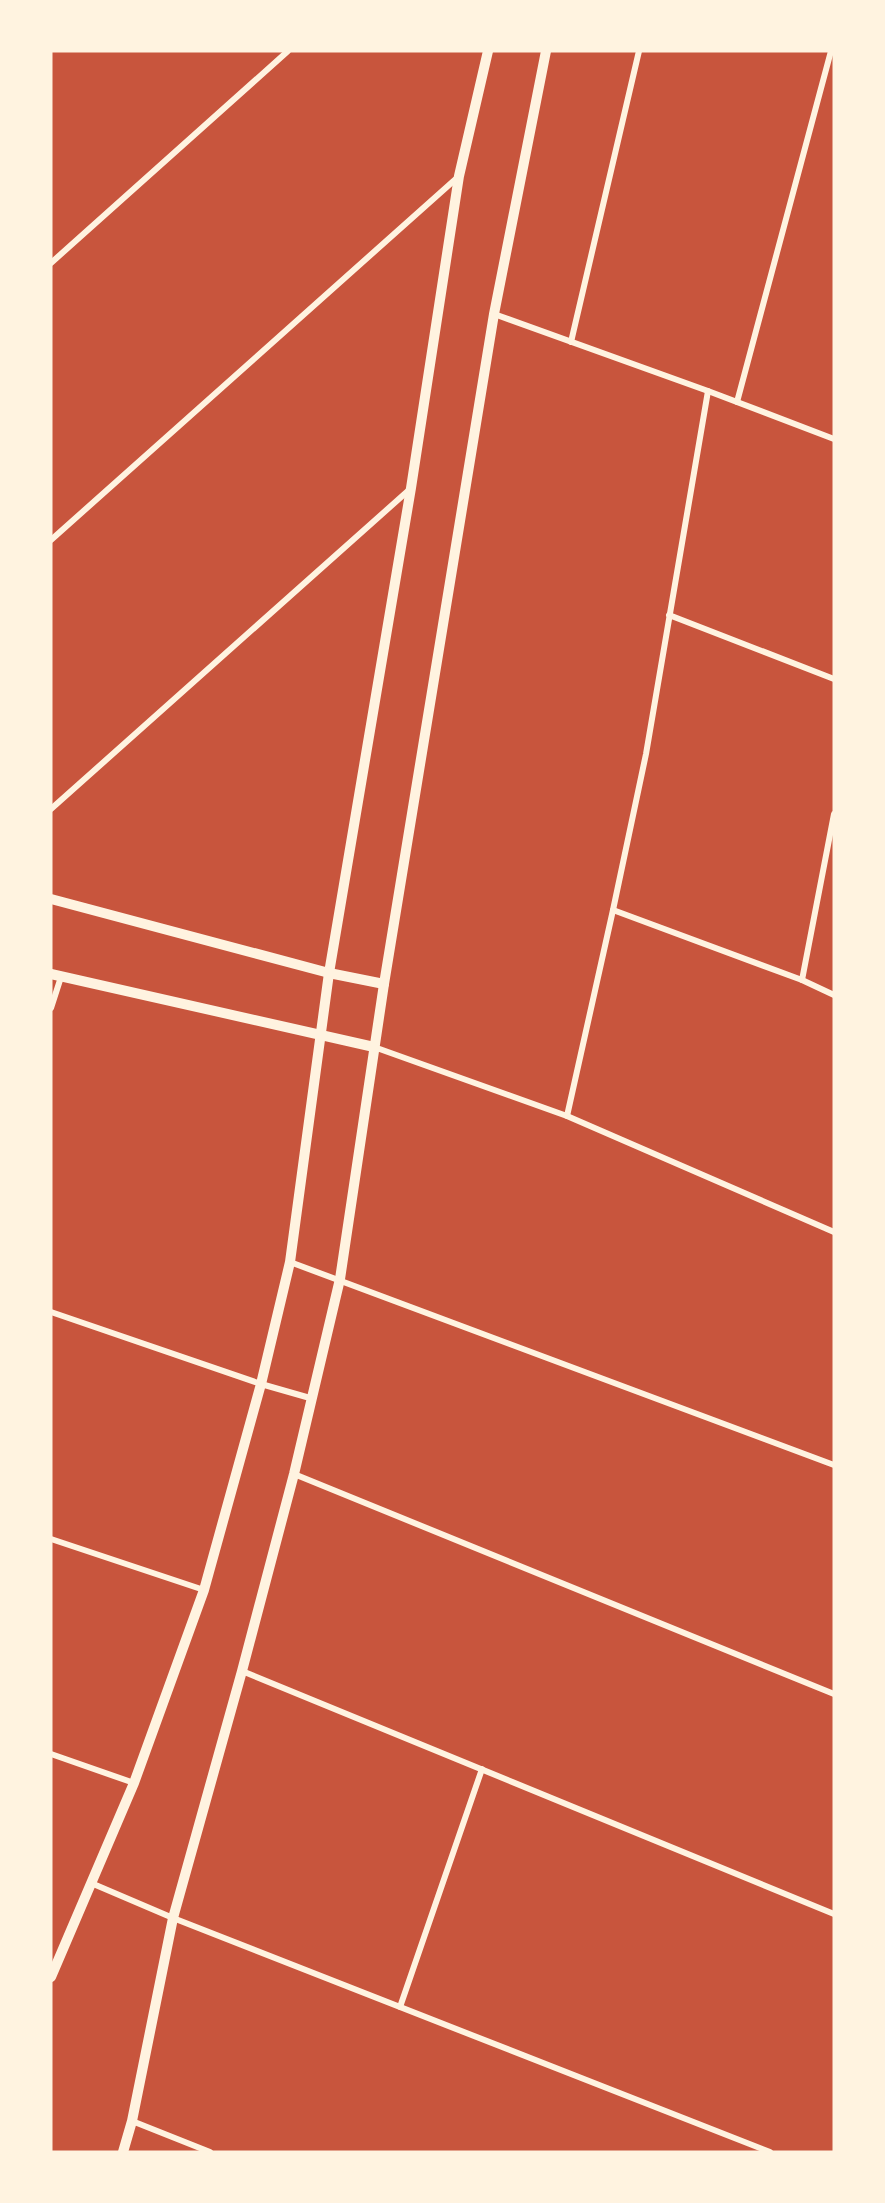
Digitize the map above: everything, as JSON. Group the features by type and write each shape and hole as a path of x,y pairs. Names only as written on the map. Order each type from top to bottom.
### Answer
{"street":[{"path":"51,263 288,51"},
{"path":"51,1977 54,1959 91,1883 134,1783 204,1590 261,1384 290,1262 330,973 411,488 459,176 488,51"},
{"path":"123,2152 132,2121 173,1918 294,1474 310,1398 340,1279 384,984 494,314 546,51"},
{"path":"572,342 639,51"},
{"path":"737,402 831,51"},
{"path":"51,540 459,176"},
{"path":"494,314 834,439"},
{"path":"567,1116 614,910 646,754 708,391"},
{"path":"51,809 411,488"},
{"path":"669,615 834,679"},
{"path":"802,980 834,814"},
{"path":"51,899 330,973 384,984"},
{"path":"614,910 802,980 834,995"},
{"path":"51,1008 56,976 374,1047 567,1116 834,1232"},
{"path":"290,1262 834,1465"},
{"path":"51,1312 261,1384 310,1398"},
{"path":"294,1474 834,1694"},
{"path":"51,1539 204,1590"},
{"path":"242,1671 834,1914"},
{"path":"51,1754 134,1783"},
{"path":"400,2007 482,1768"},
{"path":"91,1883 173,1918 770,2152"},
{"path":"132,2121 210,2152"}]}
